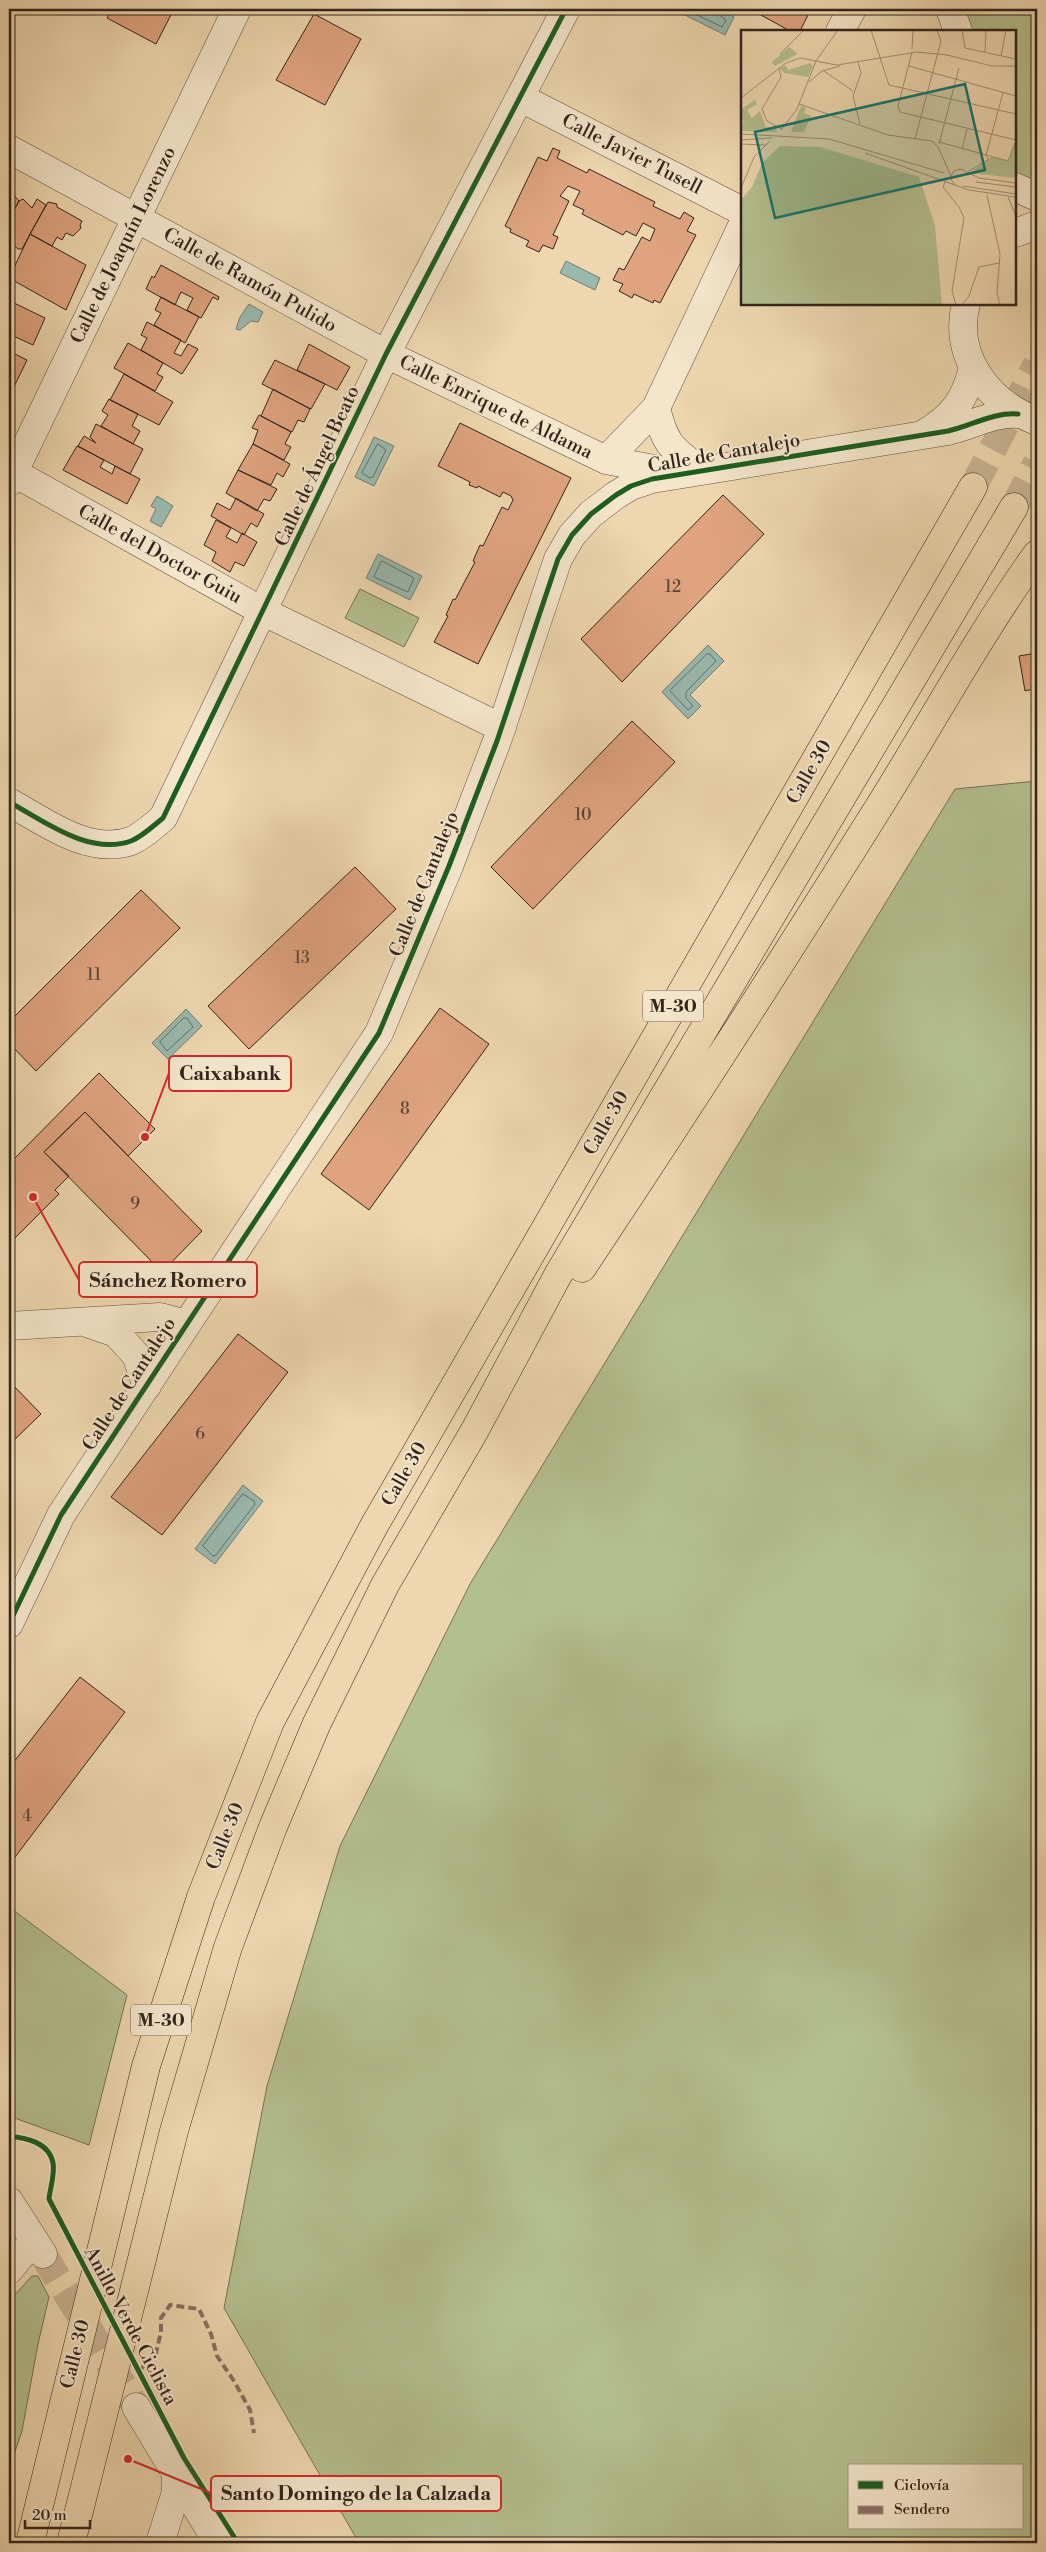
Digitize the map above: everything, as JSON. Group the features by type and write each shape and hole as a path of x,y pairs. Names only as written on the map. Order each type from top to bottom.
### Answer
{"highway":[{"name":"Calle 30","path":"30,2543 146,2066 201,1897 270,1722 374,1526 973,487"},
{"name":"Calle 30","path":"71,2543 114,2379 174,2130 228,1947 273,1827 317,1723 385,1585 475,1430 558,1275 1014,507"},
{"path":"475,1430 721,1059 885,798 1004,601 1037,554"},
{"path":"88,2543 100,2484 114,2379"}],"street":[{"name":"Calle de Joaquín Lorenzo","path":"10,475 237,9"},
{"name":"Calle de Ángel Beato","path":"9,802 71,836 104,845 132,840 163,818 264,612 386,354 566,9"},
{"path":"841,30 852,9"},
{"path":"950,9 958,30"},
{"name":"Calle Javier Tusell","path":"521,98 741,210"},
{"name":"Calle de Ramón Pulido","path":"9,149 386,354"},
{"path":"1016,187 1037,197"},
{"path":"1016,234 1037,225"},
{"path":"606,460 656,408 741,228"},
{"path":"966,305 964,313 966,347 973,368 995,398 1028,418"},
{"name":"Calle Enrique de Aldama","path":"386,354 606,460 688,472"},
{"name":"Calle de Cantalejo","path":"921,435 947,417 960,403 968,390 973,368"},
{"path":"656,408 661,428 670,448 688,472"},
{"name":"Calle de Cantalejo","path":"9,1624 61,1515 379,1033 449,866 502,728 558,560 572,534 591,514 630,486 688,472 964,428 991,416 1006,413 1028,418"},
{"name":"Calle Enrique de Aldama","path":"606,460 613,475 616,495"},
{"name":"Calle del Doctor Guiu","path":"10,475 264,612 502,728"},
{"path":"11,1326 160,1317 187,1324"},
{"path":"78,1321 116,1333 136,1355 147,1386"},
{"path":"9,2201 39,2247 9,2270"},
{"path":"136,2407 218,2543"},
{"path":"161,2539 176,2492 176,2471"},
{"path":"161,2539 176,2521 196,2508"}],"green space":[{"path":"950,9 1037,9 1037,189 1016,186 1016,30 958,30"},
{"path":"360,589 419,618 404,647 345,618"},
{"path":"1037,781 1037,2543 359,2543 224,2308 267,2086 340,1846 470,1584 955,789"},
{"path":"9,1907 127,1995 89,2145 9,2116"},
{"path":"32,2276 38,2276 49,2297 22,2431 9,2469 9,2301"}],"water":[{"path":"685,9 717,9 734,17 725,35 683,14"},
{"path":"566,261 600,278 595,290 560,273"},
{"path":"249,304 263,312 258,322 251,321 240,330 236,329 240,317"},
{"path":"374,437 394,446 374,486 355,477"},
{"path":"157,496 173,506 161,527 150,521 156,509 151,506"},
{"path":"378,554 422,576 410,600 366,578"},
{"path":"708,645 724,661 690,695 701,706 688,719 662,692"},
{"path":"186,1009 202,1026 168,1059 152,1043"},
{"path":"243,1485 263,1501 215,1564 195,1549"}],"building":[{"path":"112,9 174,9 156,44 107,18"},
{"path":"750,9 811,9 800,30 788,30"},
{"path":"314,14 361,39 325,105 276,80"},
{"path":"553,148 560,151 557,158 587,173 589,169 655,202 653,206 680,219 684,212 694,218 687,231 696,235 660,303 654,300 653,303 634,294 632,298 619,291 623,284 613,280 619,268 624,270 642,237 650,241 655,229 643,223 636,236 626,231 623,235 582,214 584,210 573,205 580,191 568,186 560,196 569,201 553,235 558,237 553,249 543,245 539,252 526,246 529,241 510,232 511,229 505,226 538,157 547,161"},
{"path":"12,193 19,201 9,219 9,195"},
{"path":"23,199 32,208 37,199 46,205 22,249 18,249 10,242 14,237 9,234 9,219 19,201"},
{"path":"48,202 57,204 57,207 82,221 81,228 73,236 66,233 62,240 57,237 52,246 30,234"},
{"path":"30,234 86,265 66,310 9,278"},
{"path":"161,265 219,297 218,300 213,297 201,318 187,310 193,298 181,292 175,305 146,289 152,276 154,278"},
{"path":"9,291 13,293 10,301 45,318 33,345 9,334"},
{"path":"161,297 199,317 185,343 154,325 161,313 155,310"},
{"path":"147,322 181,340 174,353 181,356 188,344 198,349 182,374 141,350 147,338 141,335"},
{"path":"128,343 163,363 157,374 163,377 155,391 114,368"},
{"path":"309,344 350,367 337,390 297,370"},
{"path":"9,351 27,360 9,397"},
{"path":"275,360 325,384 311,409 262,384"},
{"path":"124,374 173,402 159,425 110,400"},
{"path":"273,389 310,409 304,422 298,420 292,432 261,416"},
{"path":"109,399 138,414 132,426 140,431 133,444 101,426 108,415 102,411"},
{"path":"259,415 291,432 285,444 291,447 284,460 253,444 258,430 252,428"},
{"path":"460,423 571,478 478,664 434,642 448,616 446,615 453,599 455,600 475,562 473,561 480,545 483,546 502,507 508,510 513,500 511,496 503,492 500,497 478,486 477,488 469,485 470,482 438,466"},
{"path":"96,424 143,449 130,474 78,446 84,436 96,443 90,437"},
{"path":"253,444 290,464 283,477 277,473 271,485 238,470"},
{"path":"77,446 104,460 100,467 112,474 115,466 140,479 127,504 63,470"},
{"path":"238,470 277,489 270,501 264,499 257,511 226,493"},
{"path":"723,495 764,534 622,682 581,639"},
{"path":"236,498 264,514 257,527 251,523 244,535 211,516 217,503 230,510"},
{"path":"216,520 231,528 226,537 237,543 242,533 257,542 244,566 235,562 230,572 212,561 216,552 204,545"},
{"path":"1037,653 1037,688 1025,691 1019,656"},
{"path":"632,721 675,762 533,909 491,867"},
{"path":"355,867 396,909 249,1049 208,1006"},
{"path":"141,890 180,928 36,1071 9,1043 9,1022"},
{"path":"440,1008 489,1044 369,1210 321,1174"},
{"path":"99,1073 155,1129 128,1156 85,1112 44,1152 69,1176 55,1190 59,1194 9,1244 9,1164"},
{"path":"85,1112 202,1231 162,1272 44,1152"},
{"path":"238,1334 288,1372 162,1535 111,1497"},
{"path":"9,1381 41,1414 9,1445"},
{"path":"80,1677 125,1712 9,1865 9,1768"}],"tunnel":[{"path":"973,487 1037,364"},
{"path":"1014,507 1037,463"},
{"path":"43,2254 136,2407"}],"marked path":[{"path":"138,2372 156,2353 161,2332 161,2318 170,2305 199,2309 211,2334 217,2356 250,2410 254,2433"}],"cycle path":[{"path":"9,802 52,827 83,840 99,844 131,841 144,834 163,818 386,354 566,9"},
{"path":"9,1624 61,1515 379,1033 449,866 497,741 558,559 572,535 591,514 616,495 631,486 652,479 948,431 991,417 1018,414"},
{"name":"Anillo Verde Ciclista","path":"9,2136 36,2142 47,2150 51,2156 53,2172 49,2199 184,2458 238,2543"}],"place":[{"name":"Caixabank","path":"145,1137"},
{"name":"Sánchez Romero","path":"33,1197"},
{"name":"Santo Domingo de la Calzada","path":"128,2459"}]}
